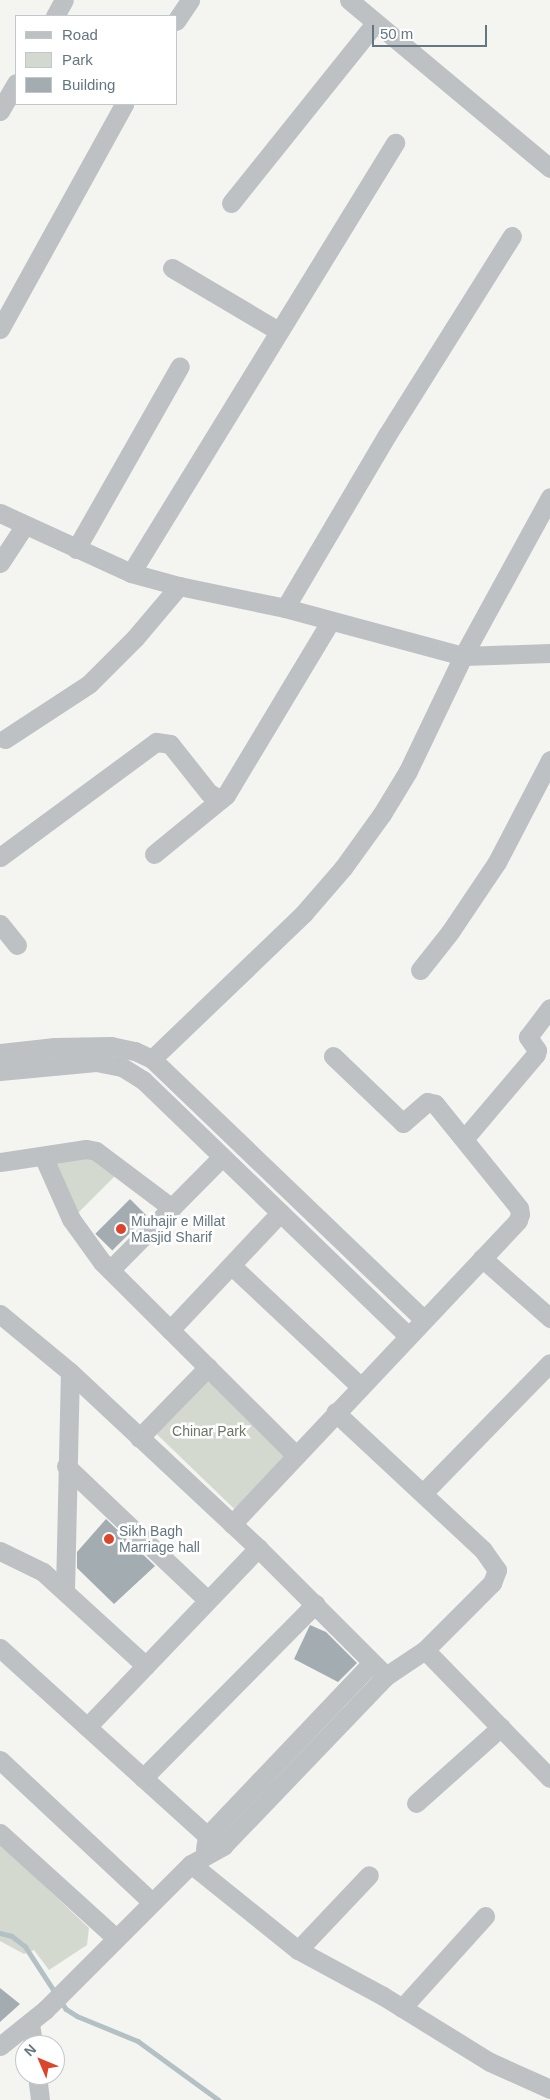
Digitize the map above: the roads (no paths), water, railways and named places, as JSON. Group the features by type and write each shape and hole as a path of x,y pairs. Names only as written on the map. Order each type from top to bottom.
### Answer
{"street":[{"path":"56,15 64,0"},
{"path":"178,18 190,0"},
{"path":"348,0 550,168"},
{"path":"231,203 375,22"},
{"path":"0,111 15,85"},
{"path":"0,329 123,105"},
{"path":"131,573 277,330 395,143"},
{"path":"286,608 387,436 512,236"},
{"path":"172,268 277,330"},
{"path":"76,550 180,366"},
{"path":"152,1059 304,913 343,868 382,814 408,771 463,656 550,497"},
{"path":"0,513 76,550 131,573 179,586 286,608 330,622 463,656 550,654"},
{"path":"0,563 25,525"},
{"path":"5,739 88,684 135,638 179,586"},
{"path":"154,854 208,813 226,795 330,622"},
{"path":"0,857 156,742 170,744 209,793 220,799"},
{"path":"420,970 450,932 497,862 550,760"},
{"path":"0,924 17,945"},
{"path":"464,1139 536,1054 537,1050 528,1037 550,1008"},
{"path":"0,1053 55,1047 112,1046 135,1051 152,1059 422,1319"},
{"path":"232,1524 407,1334 482,1258 520,1214 519,1208 432,1102 427,1102 408,1122 399,1121 333,1056"},
{"path":"0,1071 96,1062 122,1067 143,1080 407,1334"},
{"path":"0,1162 86,1149 96,1151 172,1208"},
{"path":"43,1156 70,1219 110,1270 296,1454"},
{"path":"110,1270 222,1157"},
{"path":"170,1330 280,1213"},
{"path":"482,1258 550,1318"},
{"path":"232,1266 360,1386"},
{"path":"0,1314 70,1372 258,1548 315,1604 371,1664 386,1676"},
{"path":"424,1492 550,1363"},
{"path":"139,1438 208,1367"},
{"path":"66,1590 66,1466 70,1372"},
{"path":"201,1851 223,1846 386,1676 425,1650 492,1583 497,1570 483,1550 424,1492 336,1412"},
{"path":"66,1466 207,1600"},
{"path":"87,1726 258,1548"},
{"path":"0,1551 43,1572 66,1590 146,1666"},
{"path":"143,1778 315,1604"},
{"path":"0,1648 143,1778 201,1851 298,1950 402,2008 490,2062 550,2089"},
{"path":"425,1650 550,1778"},
{"path":"0,2046 45,2010 152,1902 201,1851 371,1664"},
{"path":"416,1803 501,1727"},
{"path":"0,1760 152,1902"},
{"path":"0,1833 116,1938"},
{"path":"298,1950 369,1876"},
{"path":"402,2008 485,1916"},
{"path":"30,2023 32,2035"},
{"path":"38,2085 40,2100"}],"waterway":[{"path":"0,1933 12,1936 25,1946 55,1992"},
{"path":"61,2001 66,2009 77,2016 138,2041 219,2100"}],"place":[{"name":"Muhajir e Millat Masjid Sharif","path":"121,1229"},
{"name":"Sikh Bagh Marriage hall","path":"109,1539"}],"park label":[{"name":"Chinar Park","path":"209,1431"}]}
